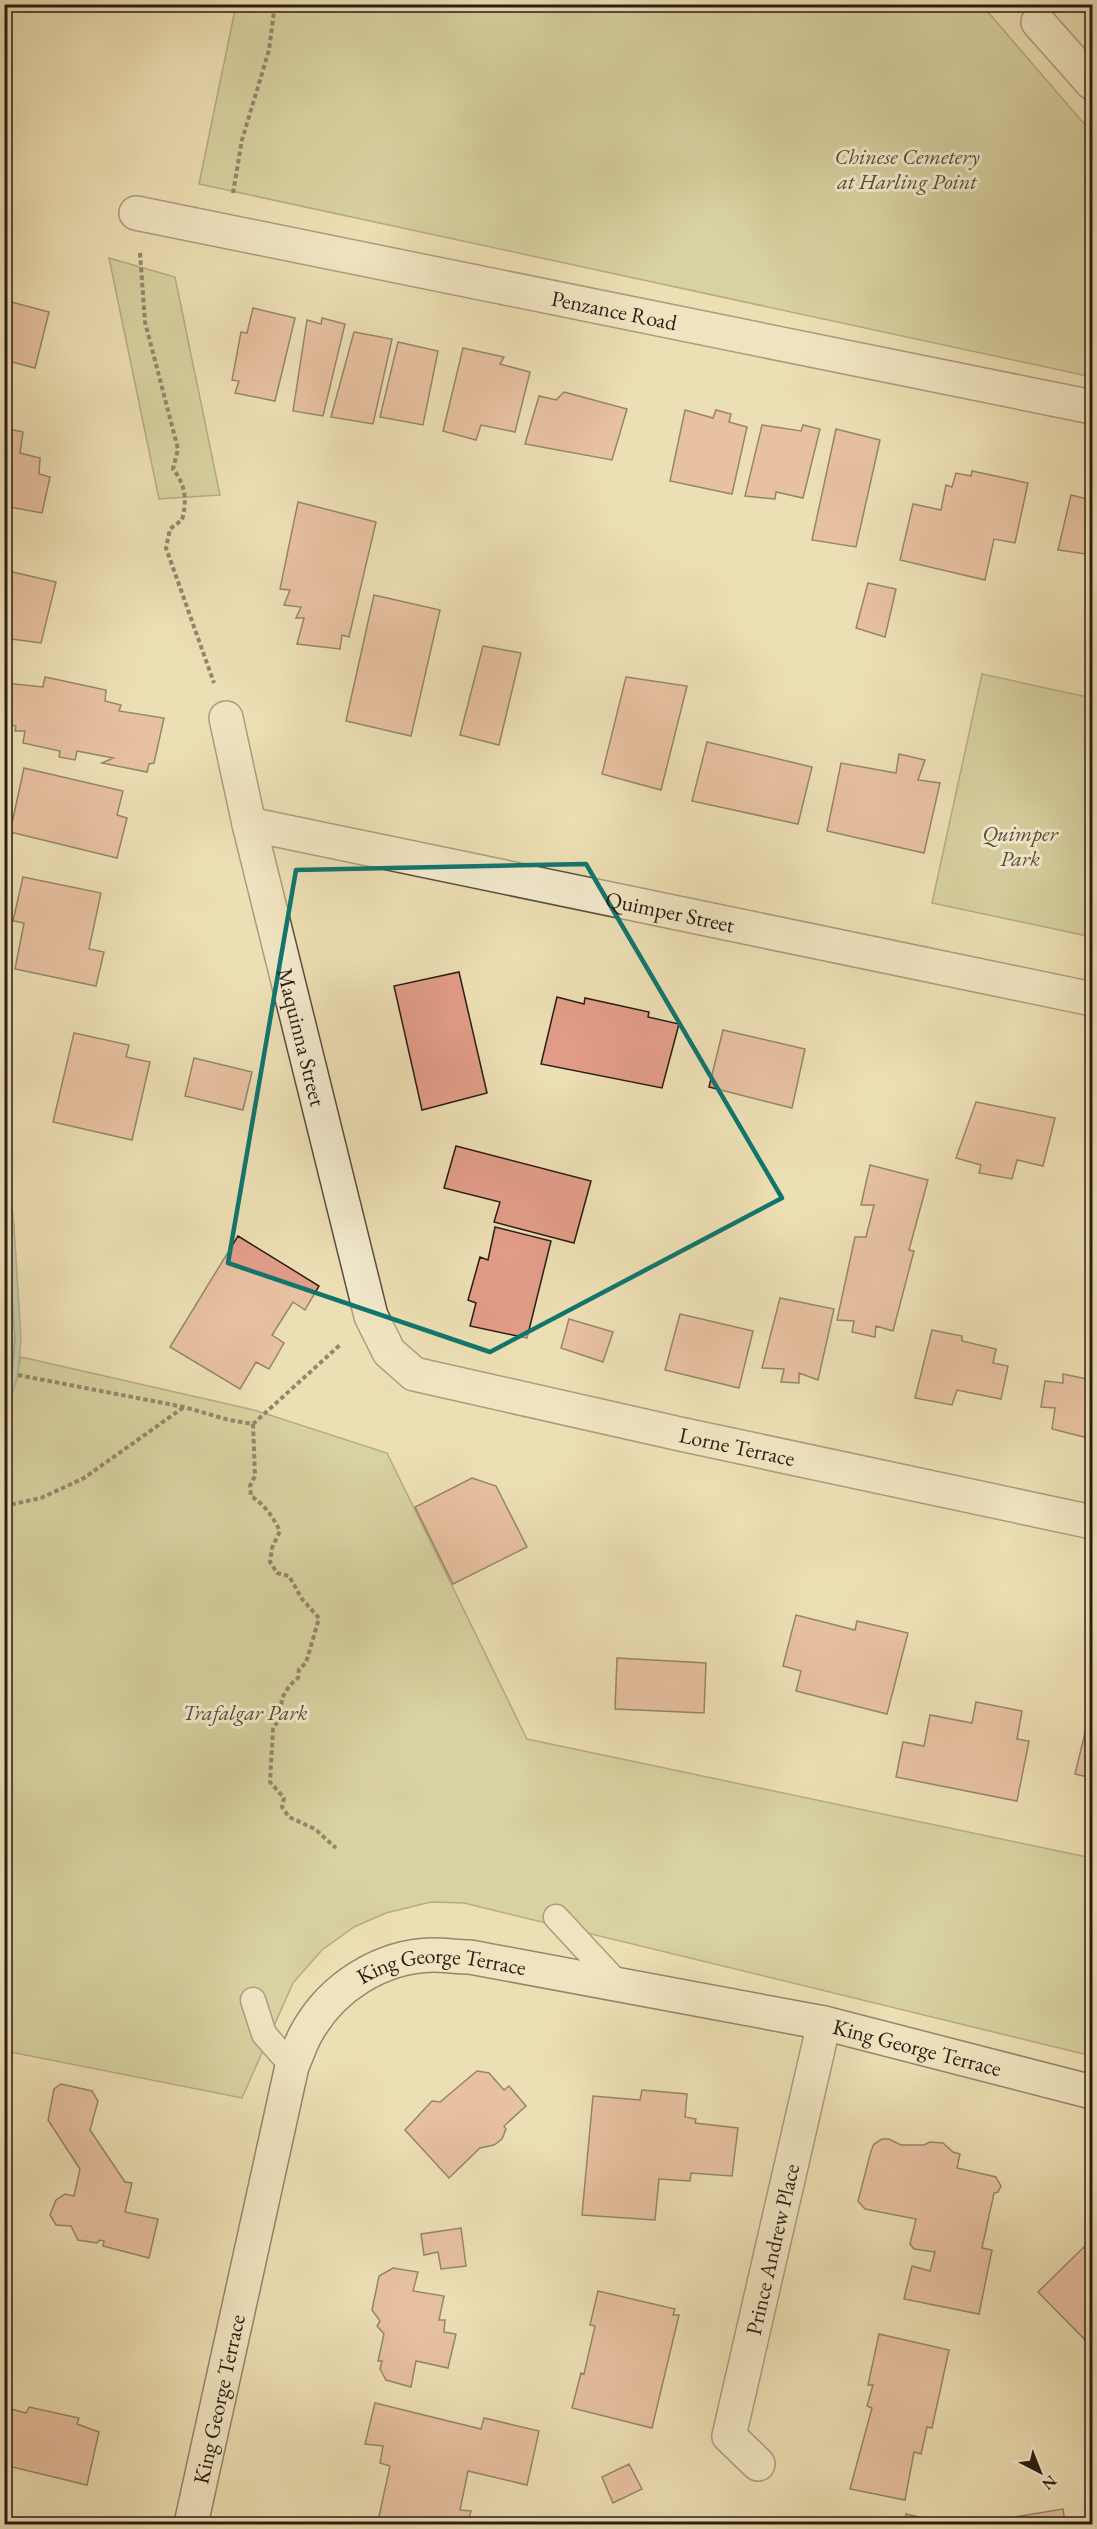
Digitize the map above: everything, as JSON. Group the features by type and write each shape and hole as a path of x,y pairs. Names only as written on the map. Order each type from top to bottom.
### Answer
{"street":[{"path":"1038,22 1092,83"},
{"name":"Penzance Road","path":"136,213 1092,407"},
{"name":"Maquinna Street","path":"226,718 249,824 371,1316 389,1352"},
{"name":"Quimper Street","path":"249,824 1092,999"},
{"name":"Lorne Terrace","path":"389,1352 414,1374 680,1434 1092,1522"},
{"name":"King George Terrace","path":"191,2524 292,2066 306,2032 326,2004 349,1984 377,1968 431,1955 470,1958 824,2023 1092,2092"},
{"name":"Prince Andrew Place","path":"758,2464 729,2436 824,2023"}],"lane":[{"path":"556,1917 621,1987"},
{"path":"253,2000 264,2034 292,2066"}],"path":[{"path":"226,230 242,140 269,51 275,4"},
{"path":"136,213 145,322 178,449 173,469 182,480 186,503 182,520 170,529 166,548 226,718"},
{"path":"336,1848 315,1829 289,1817 282,1807 284,1798 270,1782 273,1729 280,1717 282,1698 290,1685 298,1678 299,1670 306,1663 319,1618 302,1599 289,1576 277,1573 270,1562 272,1548 280,1532 270,1512 251,1496 250,1486 255,1476 253,1424 371,1316"},
{"path":"18,1375 184,1407 229,1420 253,1424"},
{"path":"4,1506 41,1498 84,1478 184,1407"}],"highlighted area":[{"path":"586,864 782,1198 490,1352 228,1263 296,870"}],"green space":[{"name":"Chinese Cemetery at Harling Point","path":"236,5 982,5 1092,133 1092,377 199,184"},
{"path":"109,258 175,277 220,495 159,499"},
{"name":"Quimper Park","path":"982,674 1092,698 1092,937 932,903"},
{"name":"Trafalgar Park","path":"21,1357 254,1410 387,1453 527,1739 1092,1858 1092,2056 464,1903 431,1902 386,1913 354,1927 322,1950 293,1983 242,2098 5,2051 4,1408 8,1407"}],"water":[{"path":"4,1133 14,1226 21,1339 18,1375 8,1407 5,1408"}],"building":[{"path":"4,300 49,312 35,368 4,360"},
{"path":"253,308 295,318 275,401 235,393 239,381 232,380 241,332 247,333"},
{"path":"322,318 345,324 323,416 293,411 307,320 321,324"},
{"path":"354,332 392,339 373,424 331,417"},
{"path":"398,342 438,351 423,425 380,417"},
{"path":"463,348 504,357 500,364 530,372 515,432 481,425 476,440 443,431"},
{"path":"564,392 627,409 612,460 525,444 539,396 556,400"},
{"path":"685,410 713,418 716,410 731,414 729,422 747,427 732,494 670,481"},
{"path":"762,425 801,431 803,425 820,429 803,498 776,492 775,499 745,496"},
{"path":"4,428 23,432 20,453 40,458 39,474 50,477 42,513 4,506"},
{"path":"836,429 880,440 856,547 812,540"},
{"path":"972,471 1028,483 1015,543 994,539 985,580 900,560 913,504 941,510 946,485 952,487 956,473 971,476"},
{"path":"1071,495 1092,500 1092,555 1058,550"},
{"path":"298,502 376,522 349,637 342,635 340,649 297,644 304,618 296,618 301,607 284,605 290,590 280,589"},
{"path":"4,570 56,582 41,643 4,638"},
{"path":"868,583 896,589 885,637 856,628"},
{"path":"374,595 440,610 411,736 346,721"},
{"path":"483,646 521,653 499,745 460,735"},
{"path":"45,677 106,690 105,701 121,705 119,711 164,718 154,763 149,764 147,772 102,763 113,758 77,751 75,760 59,757 60,751 23,743 25,731 15,731 16,726 4,724 5,683 43,687"},
{"path":"626,677 687,686 661,790 602,774"},
{"path":"707,742 812,767 798,824 692,801"},
{"path":"899,754 925,760 918,780 940,783 924,853 827,831 841,763 896,773"},
{"path":"24,768 123,791 117,815 127,818 117,858 10,832"},
{"path":"23,877 101,893 89,949 104,952 96,986 15,969 24,923 13,921"},
{"path":"459,972 487,1093 422,1110 394,986"},
{"path":"557,997 584,1004 585,998 649,1012 648,1017 679,1024 662,1088 541,1064"},
{"path":"723,1030 805,1049 792,1108 709,1087"},
{"path":"74,1033 129,1045 126,1057 150,1062 132,1140 53,1122"},
{"path":"194,1058 252,1072 243,1110 185,1096"},
{"path":"976,1102 1055,1118 1043,1166 1017,1160 1012,1179 979,1173 981,1165 956,1158"},
{"path":"456,1146 591,1181 574,1243 494,1222 500,1202 444,1188"},
{"path":"870,1165 928,1180 909,1250 914,1251 893,1331 876,1326 875,1337 852,1332 854,1321 837,1320 855,1237 866,1237 874,1205 861,1205"},
{"path":"495,1227 551,1241 527,1338 470,1326 476,1303 468,1300 480,1257 488,1260"},
{"path":"238,1236 319,1286 305,1310 293,1302 272,1335 284,1343 269,1369 256,1362 240,1389 170,1347"},
{"path":"780,1298 834,1309 818,1380 799,1373 799,1383 781,1382 784,1369 762,1368"},
{"path":"680,1314 753,1331 739,1388 665,1370"},
{"path":"569,1319 613,1332 603,1362 561,1348"},
{"path":"932,1330 962,1336 962,1341 996,1349 993,1363 1008,1366 1001,1399 957,1390 952,1405 915,1398"},
{"path":"1063,1374 1092,1380 1092,1439 1052,1429 1055,1408 1041,1407 1045,1381 1063,1383"},
{"path":"472,1478 496,1486 527,1547 453,1584 415,1507"},
{"path":"796,1615 855,1630 857,1621 908,1633 887,1714 796,1691 801,1671 783,1666"},
{"path":"617,1658 706,1663 704,1713 615,1709"},
{"path":"976,1702 1022,1711 1017,1739 1029,1741 1017,1801 896,1777 903,1742 924,1746 930,1715 972,1723"},
{"path":"1092,1704 1092,1778 1075,1774"},
{"path":"477,2071 489,2073 504,2090 509,2086 526,2106 504,2126 506,2129 502,2139 494,2145 480,2148 449,2178 405,2130 432,2101 440,2102"},
{"path":"61,2084 92,2091 98,2101 90,2130 125,2182 132,2183 125,2212 158,2219 149,2258 103,2246 104,2241 100,2240 97,2243 78,2240 71,2226 56,2225 50,2215 56,2200 65,2194 74,2196 80,2169 48,2120 54,2089"},
{"path":"642,2090 687,2094 685,2117 696,2119 695,2123 738,2128 732,2176 691,2173 690,2181 659,2179 655,2220 582,2215 593,2096 640,2100"},
{"path":"882,2139 889,2139 901,2145 943,2143 953,2152 960,2154 957,2168 996,2177 1001,2186 998,2192 994,2193 982,2248 992,2250 979,2314 904,2299 912,2266 930,2271 935,2252 914,2249 910,2244 916,2219 865,2209 858,2201 871,2151 874,2144"},
{"path":"461,2228 466,2266 441,2269 438,2252 424,2255 421,2234"},
{"path":"1086,2245 1092,2251 1092,2347 1038,2292"},
{"path":"393,2268 418,2272 413,2291 444,2296 439,2320 445,2320 444,2332 456,2334 448,2368 416,2361 411,2387 386,2380 380,2369 382,2361 378,2361 384,2334 377,2326 380,2321 372,2310 379,2276"},
{"path":"598,2291 675,2309 673,2315 679,2315 652,2428 572,2408 581,2373 584,2374 595,2326 590,2325"},
{"path":"879,2334 949,2350 932,2428 927,2427 921,2454 914,2452 905,2500 850,2489 872,2408 867,2406 873,2385 868,2385"},
{"path":"375,2403 481,2429 484,2418 539,2431 527,2485 468,2471 460,2510 471,2511 467,2524 390,2524 378,2521 390,2466 380,2463 383,2446 365,2444"},
{"path":"4,2407 26,2413 29,2407 79,2418 77,2424 99,2432 87,2485 4,2465"},
{"path":"629,2464 642,2489 613,2503 602,2477"},
{"path":"1063,2509 1065,2524 1004,2524 1003,2519"},
{"path":"906,2514 949,2524 904,2524"}]}
